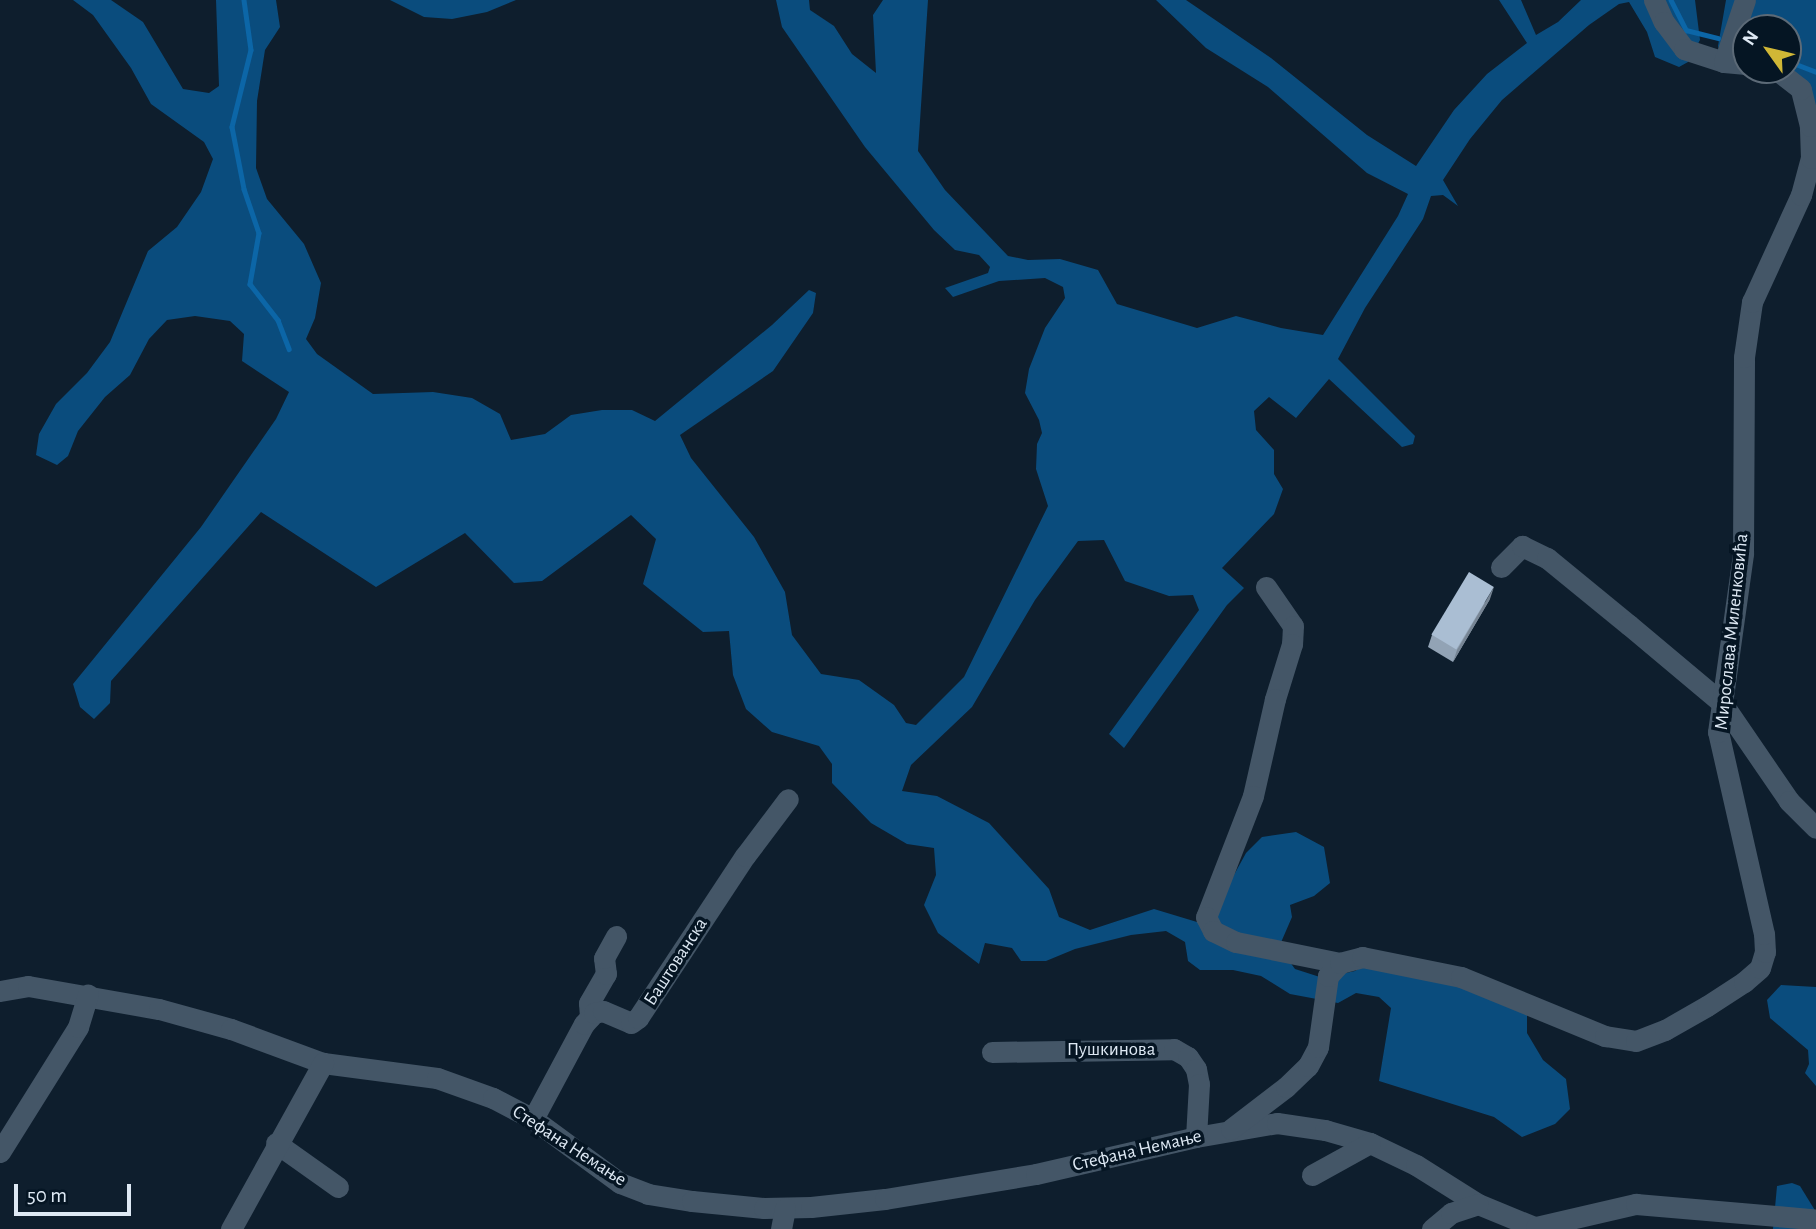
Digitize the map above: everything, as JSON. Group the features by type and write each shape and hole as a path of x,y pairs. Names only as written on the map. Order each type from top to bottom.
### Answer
{"street":[{"path":"1654,0 1664,22 1684,49 1732,63"},
{"path":"1724,62 1745,0"},
{"name":"Мирослава Миленковића","path":"1266,587 1293,626 1292,645 1275,699 1253,796 1206,917 1213,931 1236,942 1340,963 1363,957 1461,977 1605,1036 1636,1041 1665,1030 1744,982 1760,968 1765,953 1764,934 1718,732 1743,554 1744,357 1752,302 1801,195 1813,160 1810,127 1801,89 1795,84"},
{"path":"1501,567 1522,546 1547,558 1723,703 1789,801 1816,828"},
{"name":"Баштованска","path":"590,1017 603,1011 631,1023 638,1018 745,856 788,799"},
{"path":"533,1119 590,1017 589,1003 606,974 604,958 616,936"},
{"name":"Стефана Немање","path":"1229,1130 1286,1087 1308,1066 1318,1047 1328,976 1340,963"},
{"name":"Стефана Немање","path":"0,991 28,986 159,1009 231,1029 323,1063 437,1078 493,1098 533,1119 620,1183 648,1194 692,1201 785,1208 957,1188 1084,1164 1229,1130 1277,1123 1325,1130 1370,1143 1424,1170 1478,1204 1537,1228"},
{"path":"0,1152 78,1027 88,995"},
{"name":"Пушкинова","path":"992,1052 1174,1049 1188,1057 1196,1069 1199,1084 1196,1137"},
{"path":"231,1229 276,1143 323,1063"},
{"path":"276,1143 338,1187"},
{"path":"1312,1175 1370,1143"},
{"path":"1432,1229 1451,1213 1478,1204"},
{"path":"1537,1228 1636,1204 1812,1219"},
{"path":"781,1229 785,1208"}],"shaded area":[{"path":"73,0 111,0 143,22 183,89 209,93 219,86 216,0 276,0 280,27 265,50 257,101 256,168 267,199 304,244 321,283 315,318 306,339 317,354 373,394 433,392 472,398 500,414 511,440 545,434 571,415 602,410 632,410 655,421 772,325 809,290 816,293 813,313 773,371 680,435 691,458 754,537 785,592 792,635 821,674 859,680 894,705 906,723 916,725 964,677 1048,506 1036,469 1037,444 1042,433 1039,420 1025,393 1029,369 1045,328 1065,298 1063,287 1045,278 999,281 953,297 945,288 988,273 990,267 979,255 955,250 934,230 865,147 782,27 776,0 809,0 810,10 834,26 852,54 876,73 873,15 883,0 928,0 918,151 945,190 1008,256 1028,260 1060,259 1098,270 1117,304 1197,328 1236,316 1281,328 1323,335 1398,216 1408,194 1367,173 1268,87 1206,48 1156,0 1186,0 1271,58 1367,135 1416,166 1454,110 1487,74 1527,43 1499,0 1521,0 1536,35 1558,22 1581,0 1695,0 1700,40 1688,62 1679,67 1655,57 1647,32 1629,2 1619,4 1589,25 1502,100 1470,139 1443,180 1458,206 1443,195 1431,196 1423,219 1365,308 1338,359 1415,436 1413,444 1402,447 1329,379 1296,418 1269,397 1254,411 1256,430 1274,450 1274,474 1283,489 1274,514 1222,568 1244,588 1227,605 1124,748 1109,734 1199,610 1193,595 1169,596 1125,581 1104,540 1078,541 1035,600 972,707 911,765 902,791 937,796 989,823 1049,889 1059,917 1090,930 1154,909 1197,922 1212,915 1246,853 1262,837 1296,832 1324,847 1330,883 1314,896 1290,905 1292,917 1279,947 1295,969 1323,978 1355,971 1376,958 1527,1007 1527,1033 1543,1060 1566,1079 1570,1109 1555,1124 1522,1137 1494,1117 1379,1081 1391,1008 1379,997 1356,993 1338,1003 1290,994 1261,976 1233,970 1200,970 1188,961 1185,942 1166,931 1131,935 1075,949 1046,961 1021,961 1012,948 985,943 979,964 938,933 924,905 936,875 934,848 907,844 871,823 832,783 832,764 819,746 772,732 746,709 733,675 729,631 703,632 643,584 656,539 631,515 542,581 514,583 465,533 376,587 261,512 111,681 110,703 94,719 80,707 73,684 201,527 276,419 289,392 242,361 244,334 230,321 195,316 167,320 149,339 130,375 105,397 78,431 68,456 57,465 36,455 39,434 56,404 87,373 110,342 148,251 177,227 201,192 213,159 204,142 151,104 131,68 93,15"},
{"path":"390,0 516,0 487,12 452,19 424,17"},
{"path":"1726,0 1816,0 1816,125 1795,84 1802,84 1802,14 1732,14 1732,63 1724,62 1718,46"},
{"path":"1781,985 1816,987 1816,1086 1805,1073 1809,1064 1808,1050 1770,1018 1767,1000"},
{"path":"1792,1183 1800,1186 1816,1212 1816,1229 1773,1229 1777,1186"}],"building":[{"path":"1469,572 1494,587 1456,650 1431,635"}],"waterway":[{"path":"244,0 251,50 232,127 244,189 259,233 250,284 278,320 289,349"},
{"path":"1671,0 1686,30 1718,38"},
{"path":"1802,66 1816,72"}]}
